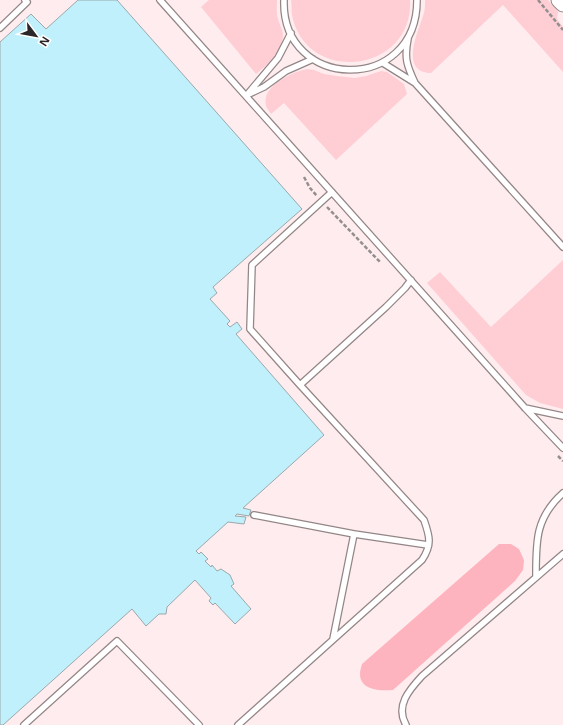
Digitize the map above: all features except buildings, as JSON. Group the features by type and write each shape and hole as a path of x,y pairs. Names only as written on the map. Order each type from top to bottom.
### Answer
{"main road":[{"path":"560,0 563,4"}],"lane":[{"path":"160,0 525,408 563,448"},
{"path":"284,0 286,21 291,33 304,52 313,59 330,67 347,71 366,69 383,63 397,52 408,38 414,26 418,0"},
{"path":"0,28 27,1"},
{"path":"246,96 278,58 291,33"},
{"path":"408,38 405,51 407,65 415,83"},
{"path":"246,96 264,87 286,71 313,59"},
{"path":"383,63 415,83 563,247"},
{"path":"238,725 422,560 427,551 429,536 424,520 300,386 250,329 252,265 332,192"},
{"path":"300,386 386,307 411,280"},
{"path":"525,408 563,416"},
{"path":"536,577 539,530 544,514 552,502 563,493"},
{"path":"254,515 354,534 428,545"},
{"path":"333,640 354,534"},
{"path":"406,725 403,720 402,709 404,698 422,676 563,554"},
{"path":"24,725 116,641 199,725"}],"path":[{"path":"538,0 563,30"}],"shaded area":[{"path":"0,0 551,0 563,14 563,725 0,725"},
{"path":"209,0 277,0 278,21 283,34 282,40 274,57 256,74 201,7"},
{"path":"291,0 410,0 407,25 395,43 378,56 358,62 337,61 317,53 301,38 292,15"},
{"path":"425,0 548,0 558,12 557,19 563,27 563,72 503,5 431,73 421,71 415,66 413,49 424,13"},
{"path":"307,69 324,74 355,78 381,71 387,72 404,84 407,94 336,160 284,103 271,114 266,106 268,92 273,86 294,73"},
{"path":"563,260 563,409 540,403 526,395 427,283 440,272 491,327"},
{"path":"499,544 511,544 519,549 524,560 523,570 515,581 393,690 372,689 364,684 361,680 360,674 362,664"}]}
